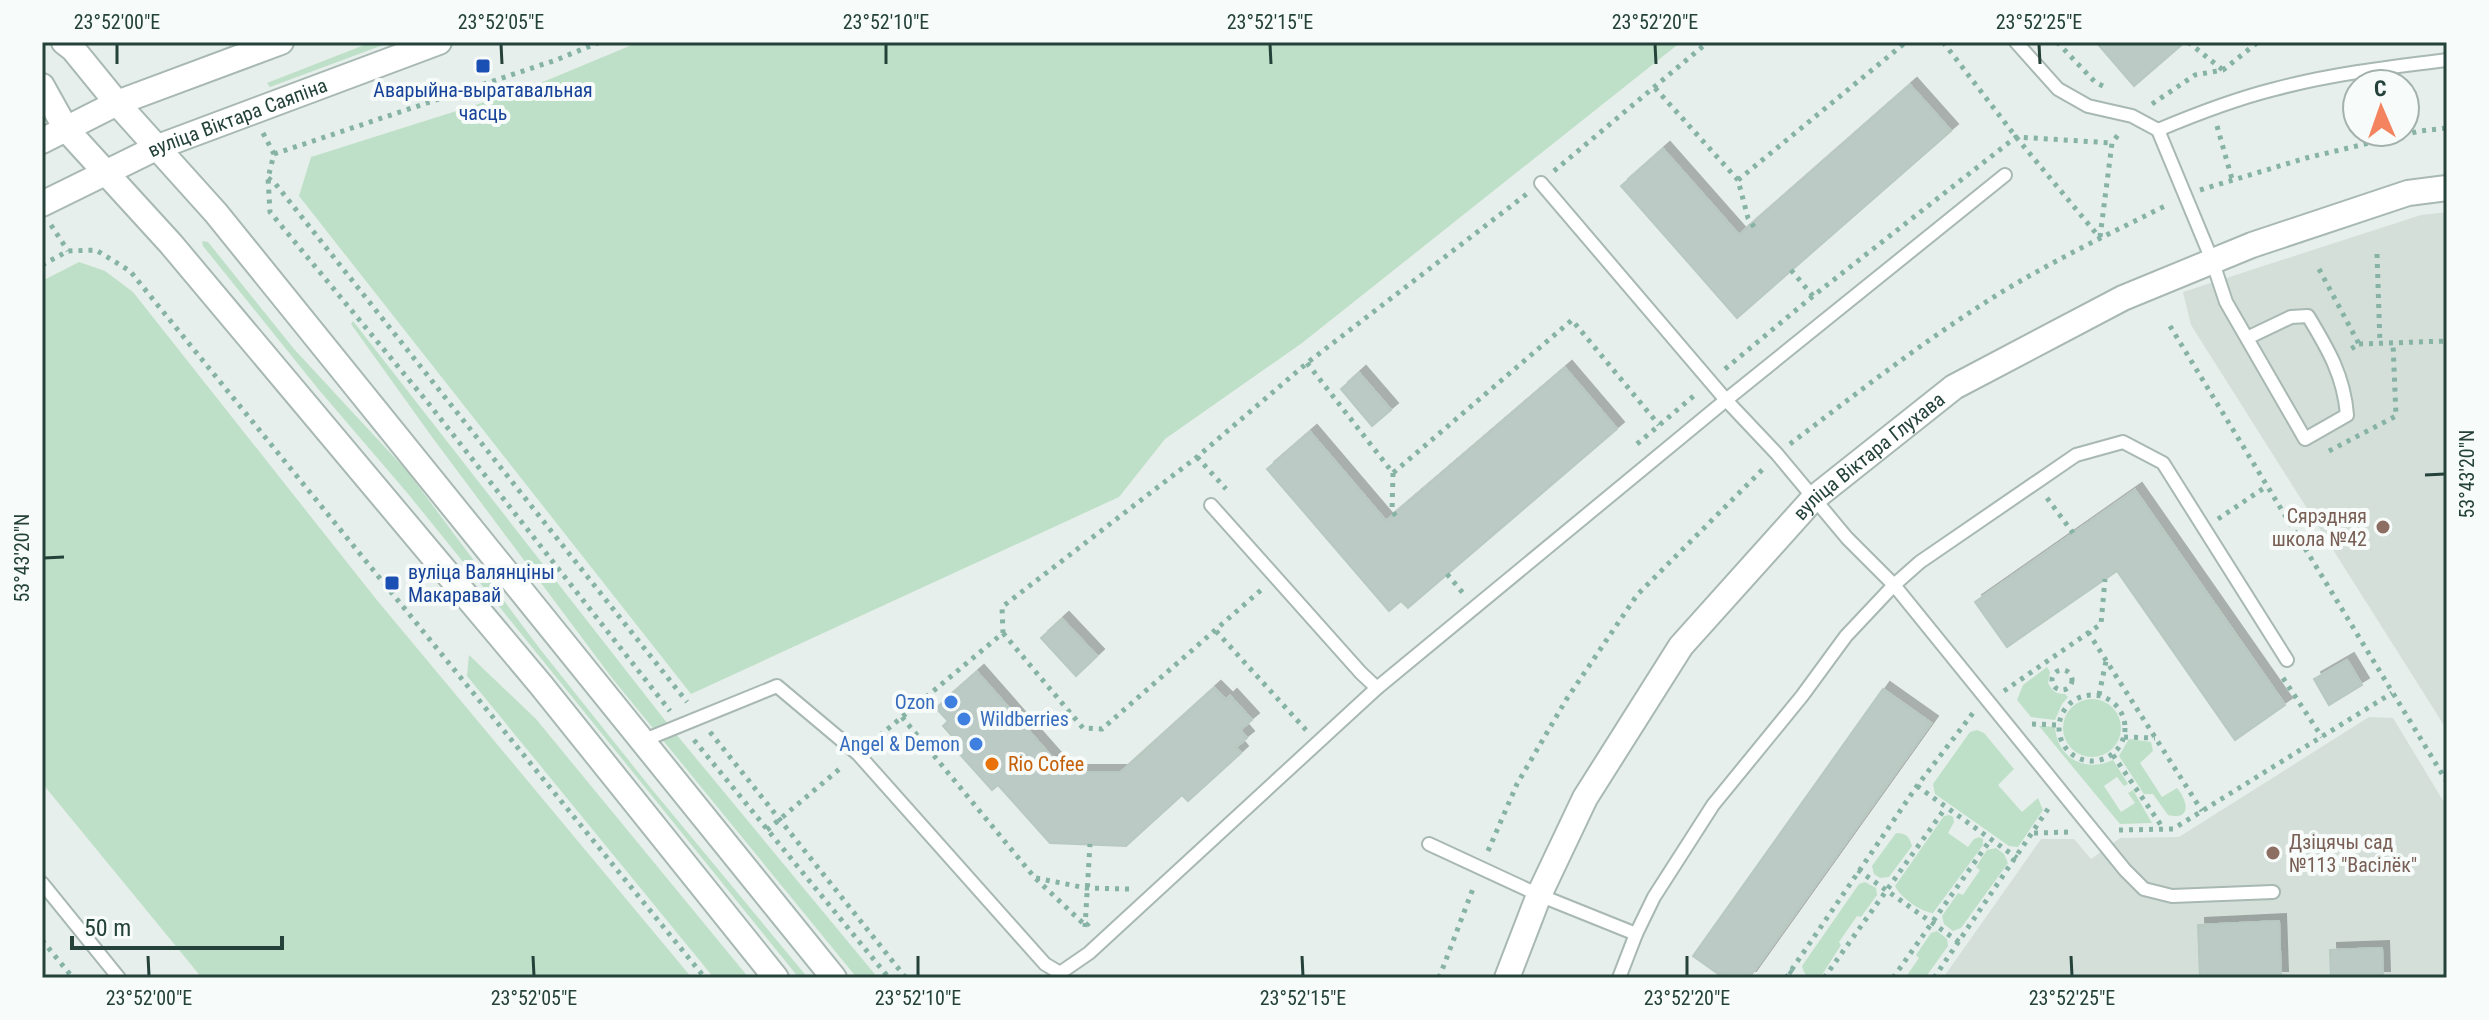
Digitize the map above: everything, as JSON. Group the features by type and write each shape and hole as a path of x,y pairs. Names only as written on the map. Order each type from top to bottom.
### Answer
{"street":[{"path":"64,42 216,213 834,978"},
{"path":"42,141 117,103 281,42"},
{"name":"вуліца Віктара Саяпіна","path":"45,212 158,147 439,42"},
{"path":"42,86 66,129 191,268 541,685 776,978"},
{"name":"вуліца Віктара Глухава","path":"1507,978 1539,895 1585,798 1681,646 1813,499 1954,387 2123,298 2212,260 2408,193 2447,188"}],"lane":[{"path":"2016,42 2058,89 2088,106 2132,116 2158,130 2212,260 2226,302 2305,439 2347,415 2346,398 2334,358 2308,316 2291,317 2247,338"},
{"path":"2158,130 2212,108 2276,88 2377,68 2447,60"},
{"path":"642,741 777,686 858,754 1045,964 1060,973 1089,953 1377,688 2005,175"},
{"path":"1541,183 1710,382 1777,454 1847,538 1894,585 2125,870 2144,889 2172,896 2273,892"},
{"path":"1619,978 1654,897 1713,805 1802,696 1846,636 1920,562 2076,455 2123,442 2163,463 2287,660"},
{"path":"1211,505 1377,688"},
{"path":"1429,844 1539,895 1636,934"},
{"path":"42,883 119,978"}],"path":[{"path":"274,154 556,60 600,42"},
{"path":"1275,578 1102,729 1083,728 1003,633 1002,607 1197,457 1307,363 1541,183 1708,42"},
{"path":"1738,180 1906,42"},
{"path":"1943,42 2016,137 2100,238"},
{"path":"2057,42 2095,82 2114,91"},
{"path":"2188,42 2223,70"},
{"path":"1655,88 1738,180 1748,218 1756,230"},
{"path":"2147,99 2158,101"},
{"path":"1636,445 1813,296 2016,137 2112,143"},
{"path":"889,978 681,725 429,404 270,212 268,178 906,978"},
{"path":"45,212 68,251"},
{"path":"42,265 68,251 96,250 130,271 705,978"},
{"path":"2377,254 2380,344"},
{"path":"2319,269 2359,344"},
{"path":"1791,270 1813,296"},
{"path":"1393,473 1572,320 1659,425"},
{"path":"2170,326 2447,782"},
{"path":"2334,358 2359,344 2447,341"},
{"path":"1307,363 1393,473 1392,511 1399,520"},
{"path":"1197,457 1229,493"},
{"path":"2204,528 2267,486"},
{"path":"2044,494 2073,533"},
{"path":"1447,574 1463,593 1475,583"},
{"path":"2003,691 2101,624 2105,579"},
{"path":"1216,631 1307,731 1296,741"},
{"path":"2088,632 2202,811"},
{"path":"767,830 1003,633"},
{"path":"2049,660 2057,672"},
{"path":"2099,695 2106,661"},
{"path":"2063,670 2071,675 2072,681 2067,688 2060,690 2055,686 2053,677 2057,672 2063,670"},
{"path":"2067,688 2074,700"},
{"path":"2119,830 2173,829 2392,693"},
{"path":"2099,695 2115,703 2125,722 2124,737 2113,755 2089,761 2072,755 2061,740 2059,725 2062,713 2074,700 2099,695"},
{"path":"1786,978 1917,786 1973,712"},
{"path":"902,717 1035,878 1086,926"},
{"path":"2030,724 2059,725"},
{"path":"2124,737 2155,738"},
{"path":"2113,755 2163,829"},
{"path":"1917,786 2017,858"},
{"path":"1934,978 2051,805"},
{"path":"1824,978 1946,807"},
{"path":"2033,833 2074,832"},
{"path":"1893,978 1991,839"},
{"path":"1086,926 1090,844"},
{"path":"1858,870 1959,942"},
{"path":"1035,878 1086,888 1132,889 1121,898"},
{"path":"1086,926 1097,917"},
{"path":"42,940 73,978"},
{"path":"1789,971 1799,978"}],"shaded area":[{"name":"Сярэдняя школа №42","path":"2447,212 2447,730 2191,325 2183,292 2421,215"},
{"name":"Дзіцячы сад №113 \"Васілёк\"","path":"2369,717 2393,718 2447,807 2447,978 1943,978 2041,839 2074,839 2091,859 2120,838 2179,837"}],"green space":[{"path":"372,42 391,42 270,87 267,83"},
{"path":"639,42 1681,42 1302,343 1165,439 1119,497 691,694 299,196 311,157 526,89"},
{"path":"202,241 208,242 294,349 407,471 540,649 808,978 799,978 409,495 319,390"},
{"path":"79,262 105,271 133,292 376,599 692,978 202,978 42,783 42,281"},
{"path":"353,321 671,728 878,978 857,978 612,678 432,437 351,324"},
{"path":"469,655 536,719 749,978 714,978 467,676"},
{"path":"2047,667 2051,688 2068,697 2055,720 2031,717 2017,700 2023,685"},
{"path":"2092,699 2103,701 2112,708 2119,717 2119,739 2112,748 2103,755 2092,757 2081,755 2072,748 2065,739 2063,728 2065,717 2072,708 2081,701"},
{"path":"2039,726 2055,727 2061,747 2074,760 2092,765 2113,760 2128,784 2124,786 2117,777 2104,786 2121,812 2135,803 2128,793 2133,790 2152,823 2120,824"},
{"path":"1977,730 1984,733 2014,769 1998,785 2022,812 2038,798 2043,810 2018,847 2009,846 1935,794 1933,784 1970,732"},
{"path":"2129,739 2151,742 2153,751 2140,763 2162,797 2177,788 2184,799 2184,813 2168,815 2153,794 2144,794 2119,756"},
{"path":"1949,815 1954,822 1948,833 1968,847 1979,837 1983,839 1983,845 1933,913 1911,903 1895,886 1944,816"},
{"path":"1896,833 1907,836 1912,846 1889,877 1880,878 1874,874 1872,866"},
{"path":"1996,848 2004,854 2008,863 1961,928 1953,931 1944,924 1942,916 1958,893 1963,895 1980,870 1976,867 1987,850"},
{"path":"1865,882 1876,888 1877,895 1839,942 1841,945 1820,978 1808,976 1802,966 1859,884"},
{"path":"1937,931 1947,939 1948,946 1925,978 1905,978 1919,958 1916,955 1931,933"}],"building":[{"path":"2096,42 2185,42 2134,86"},
{"path":"1910,85 1951,131 1737,318 1621,186 1663,149 1739,235"},
{"path":"1565,368 1617,429 1408,608 1401,601 1389,611 1267,469 1310,432 1386,521"},
{"path":"1359,373 1391,410 1372,426 1341,389"},
{"path":"2135,490 2285,705 2235,740 2117,571 2007,647 1975,602"},
{"path":"1062,619 1097,656 1076,676 1041,638"},
{"path":"2347,660 2362,685 2329,705 2314,679"},
{"path":"977,672 1065,772 1121,772 1214,688 1226,700 1230,696 1252,720 1240,730 1247,738 1236,747 1241,753 1188,801 1182,795 1126,846 1050,843 998,785 992,790 947,740 952,736 943,726 948,721 936,708"},
{"path":"1883,689 1931,723 1749,978 1724,978 1693,956"},
{"path":"2279,921 2281,978 2200,978 2198,925"},
{"path":"2382,948 2383,978 2331,978 2330,950"}],"place":[{"name":"Аварыйна-выратавальная часць","path":"483,66"},
{"name":"Сярэдняя школа №42","path":"2383,527"},
{"name":"вуліца Валянціны Макаравай","path":"392,583"},
{"name":"Ozon","path":"951,702"},
{"name":"Wildberries","path":"964,719"},
{"name":"Angel & Demon","path":"976,744"},
{"name":"Rio Cofee","path":"992,764"},
{"name":"Дзіцячы сад №113 \"Васілёк\"","path":"2273,853"}]}
